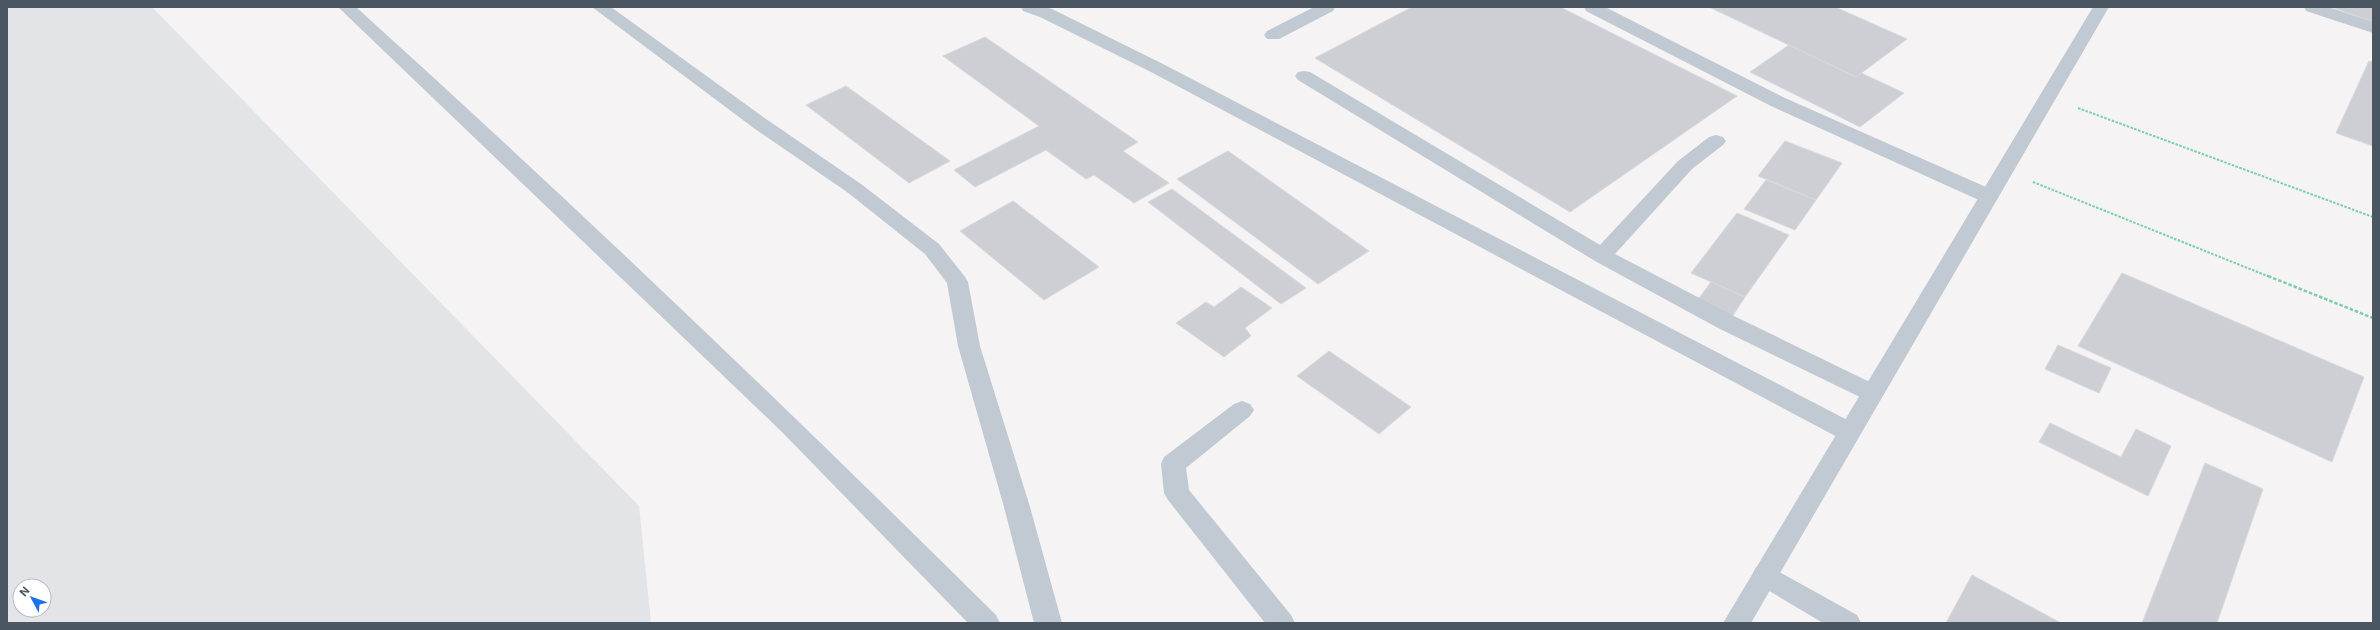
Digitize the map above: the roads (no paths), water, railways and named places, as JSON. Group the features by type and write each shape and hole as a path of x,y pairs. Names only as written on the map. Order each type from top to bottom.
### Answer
{"street":[{"path":"346,7 437,90 790,426 986,623"},
{"path":"600,7 762,125 854,188 932,249 957,282 969,346 1017,507 1048,623"},
{"path":"1029,7 1046,13 1156,68 1850,432"},
{"path":"1273,34 1328,7"},
{"path":"1592,7 1778,102 1988,196"},
{"path":"1737,623 2003,170 2101,7"},
{"path":"2312,7 2373,28"},
{"path":"1304,76 1602,256 1726,322 1872,393"},
{"path":"1602,256 1685,165 1716,141"},
{"path":"1242,410 1172,464 1177,493 1281,623"},
{"path":"1765,575 1847,623"}]}
